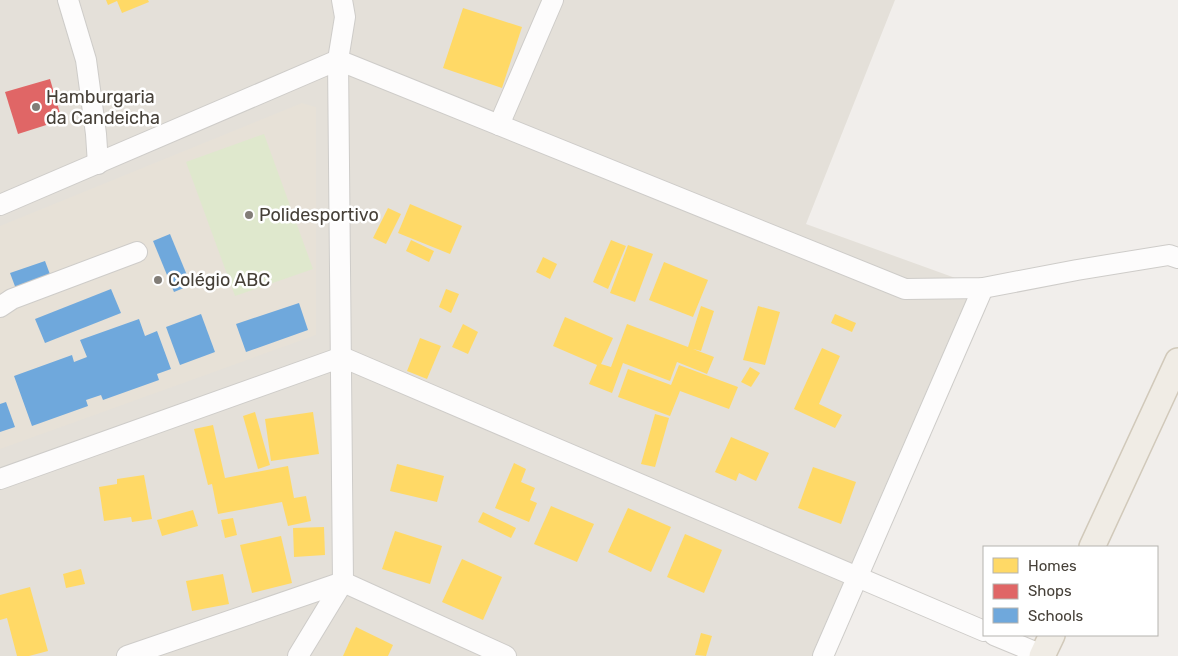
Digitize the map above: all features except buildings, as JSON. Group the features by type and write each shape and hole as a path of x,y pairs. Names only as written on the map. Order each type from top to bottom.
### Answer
{"main road":[{"path":"1092,546 1178,361"},
{"path":"1042,656 1052,636"}],"street":[{"path":"68,0 86,60 98,164"},
{"path":"298,656 343,582 338,60 345,17 342,0"},
{"path":"499,125 553,0"},
{"path":"0,205 338,60 904,288 983,288 1169,254 1178,258"},
{"path":"0,308 12,299 137,252"},
{"path":"822,656 983,288"},
{"path":"0,479 342,356 983,631"},
{"path":"128,656 343,582 506,656"},
{"path":"996,636 1042,656"}],"shaded area":[{"path":"0,0 895,0 806,224 983,288 823,656 0,656"},
{"name":"Colégio ABC","path":"302,103 316,107 316,335 0,449 0,226"}],"green space":[{"name":"Polidesportivo","path":"264,134 313,269 235,296 186,162"}],"place":[{"name":"Hamburgaria da Candeicha","path":"36,107"},
{"name":"Polidesportivo","path":"249,215"},
{"name":"Colégio ABC","path":"158,280"}]}
